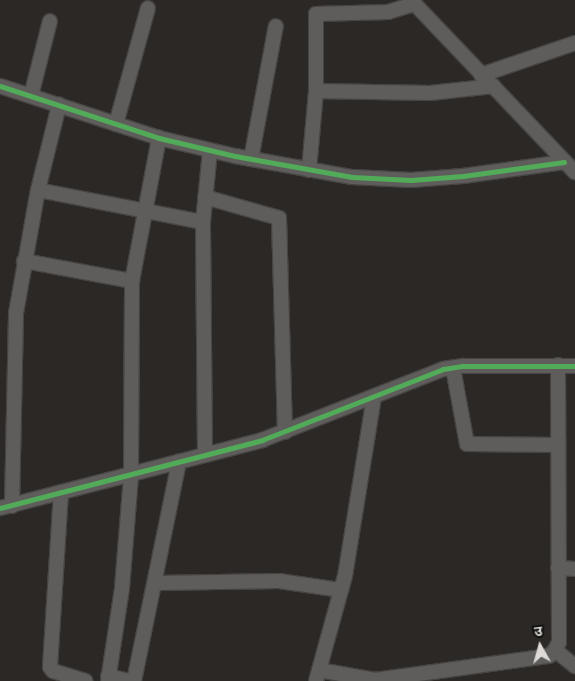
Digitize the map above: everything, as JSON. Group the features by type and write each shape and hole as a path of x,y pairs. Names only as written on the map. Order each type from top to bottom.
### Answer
{"street":[{"path":"309,170 316,91 317,12 388,12 413,2 575,172"},
{"path":"116,124 148,8"},
{"path":"31,96 50,21"},
{"path":"251,160 276,26"},
{"path":"481,74 575,44"},
{"path":"0,86 159,138 251,160 352,177 410,180 519,170 564,162"},
{"path":"316,91 430,93 494,86"},
{"path":"59,105 38,190 16,313 6,507 131,475 285,432 407,381 453,368 575,366"},
{"path":"128,681 108,679 122,588 131,475 132,281 159,138"},
{"path":"205,455 203,222 210,150"},
{"path":"38,190 203,222"},
{"path":"206,197 279,218 285,432"},
{"path":"24,261 132,281"},
{"path":"374,396 341,590 317,676 376,680 549,656 555,650 559,642 558,365"},
{"path":"453,368 467,444 558,445"},
{"path":"134,681 156,583 179,462"},
{"path":"61,492 50,667 52,671 86,681"},
{"path":"558,568 575,569"},
{"path":"156,583 279,581 341,590"},
{"path":"555,650 575,666"}],"cycle path":[{"path":"0,86 159,138 235,156 352,177 411,180 463,176 564,162"},
{"path":"0,508 262,440 443,369 463,366 575,366"}]}
